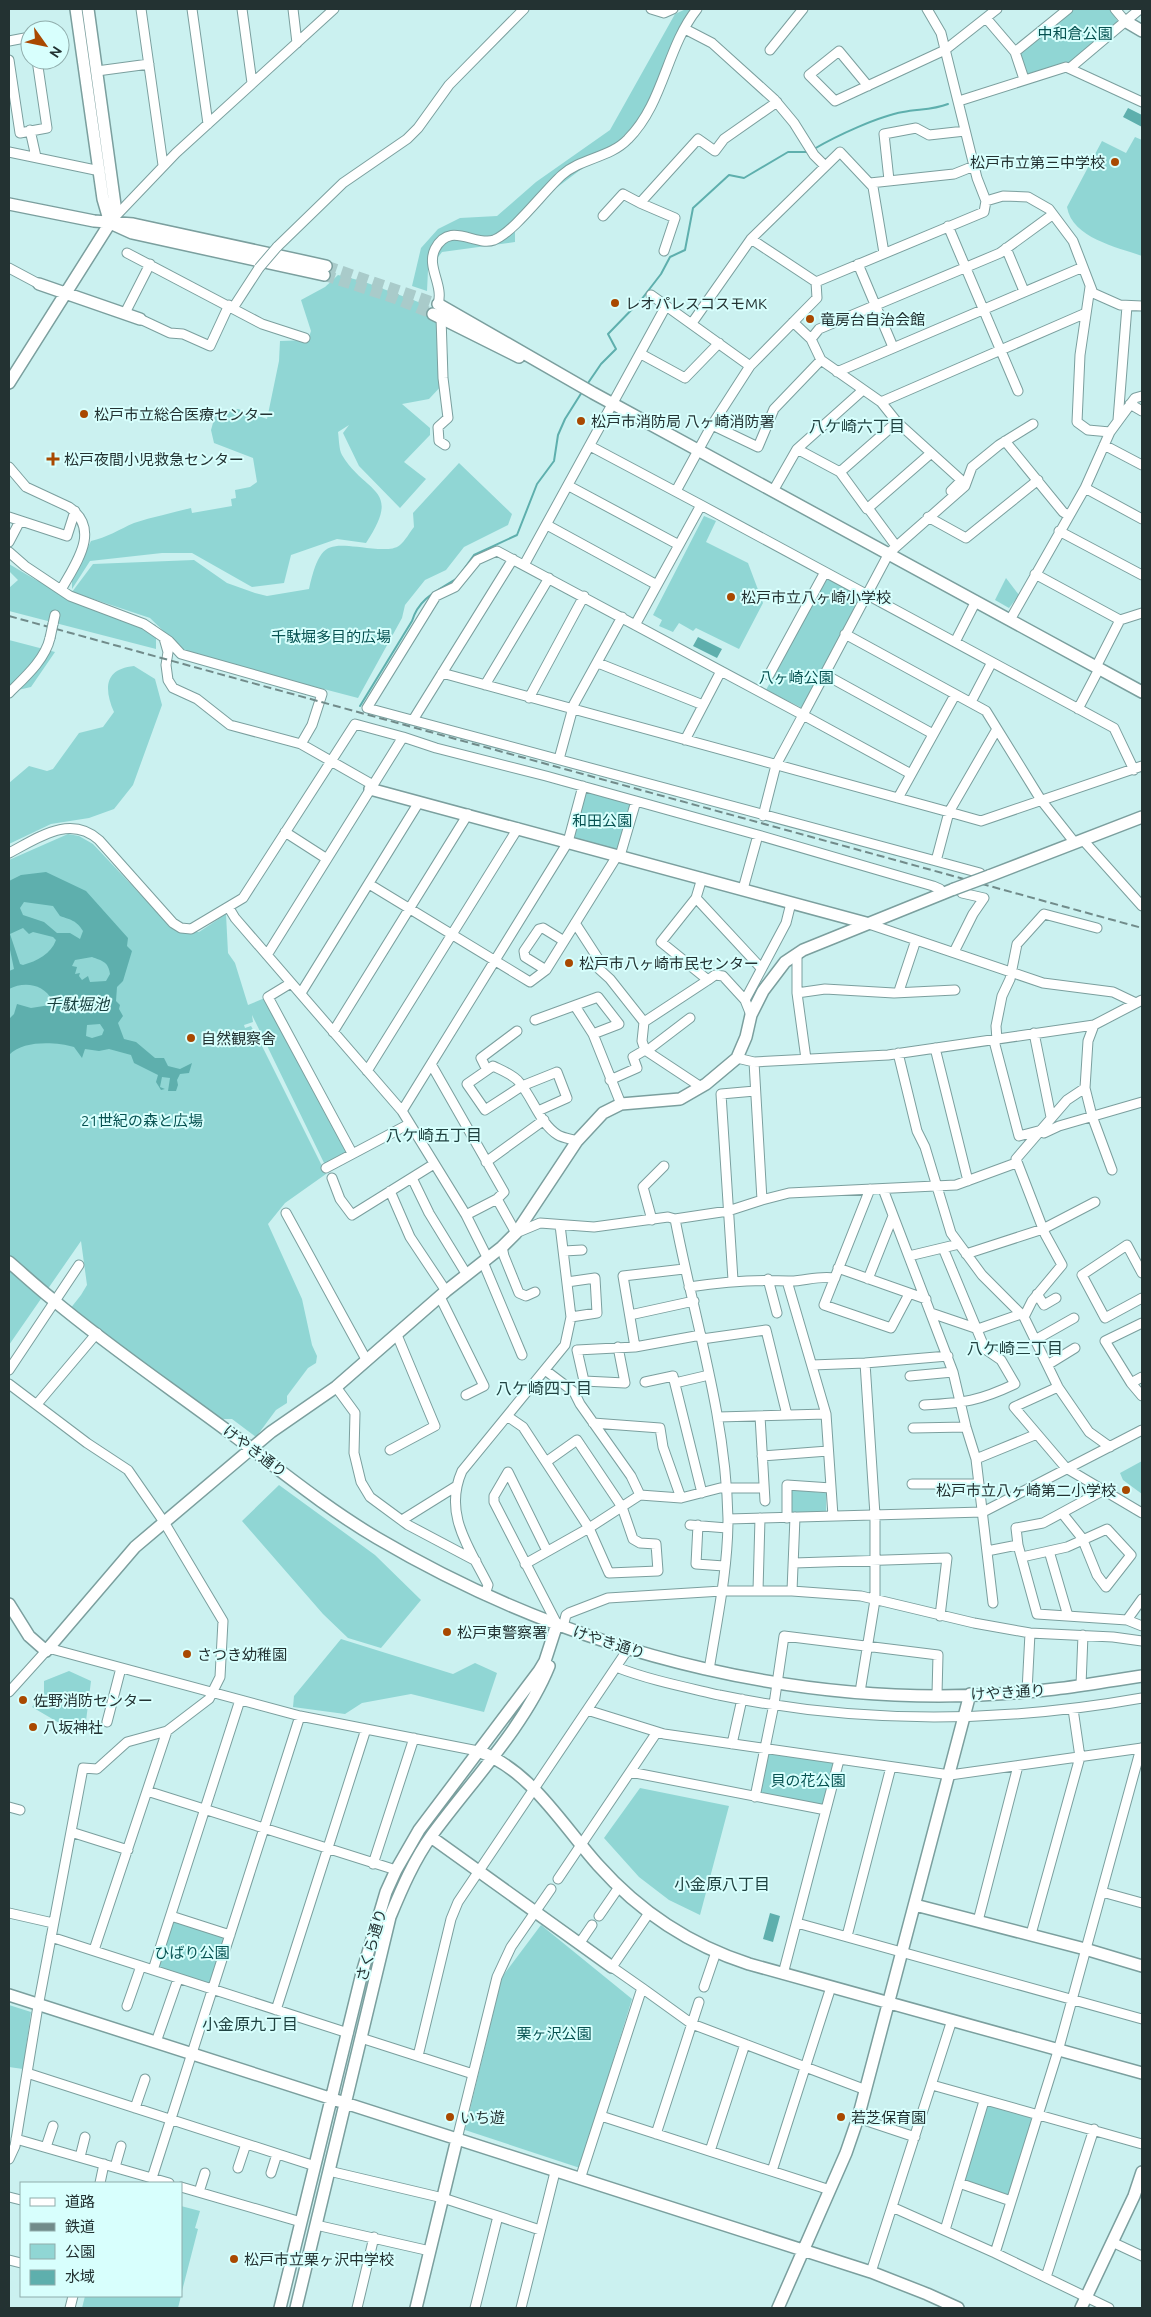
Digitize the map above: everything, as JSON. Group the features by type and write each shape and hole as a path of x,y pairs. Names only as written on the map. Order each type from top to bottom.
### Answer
{"street":[{"path":"76,9 92,70 115,205 110,223"},
{"path":"88,9 100,171 110,223"},
{"path":"141,9 164,165"},
{"path":"192,9 208,124"},
{"path":"242,9 252,83"},
{"path":"293,9 297,43"},
{"path":"9,383 110,223 164,165 334,9"},
{"path":"9,268 39,284 125,313 170,333 183,334 210,346 231,306 277,247 338,187 407,139 418,128 449,85 524,9"},
{"path":"651,9 664,13 672,9"},
{"path":"445,445 440,440 438,427 448,418 438,312 440,290 432,264 435,249 449,236 458,235 489,242 495,240 563,174 606,155 627,140 646,118 685,29 697,9"},
{"path":"770,50 803,9"},
{"path":"816,282 984,212 986,201 980,190 941,34 928,9"},
{"path":"868,86 839,51 809,75 835,100 868,86 945,50 997,9"},
{"path":"1015,52 1068,9"},
{"path":"1115,9 1125,21 1142,31"},
{"path":"1070,68 1140,9"},
{"path":"986,18 1015,52 1024,79"},
{"path":"685,29 712,43 777,102 794,123 814,154 826,166"},
{"path":"9,60 20,134 30,130 46,128 38,70"},
{"path":"92,70 149,64"},
{"path":"958,101 1060,67 1070,68 1142,102"},
{"path":"640,203 698,139 715,151 724,139 777,102"},
{"path":"889,180 884,134 916,128 930,135 965,131"},
{"path":"30,130 36,157"},
{"path":"9,152 100,171"},
{"path":"692,323 751,239 840,152 873,186 884,253"},
{"path":"870,183 954,174 974,166"},
{"path":"603,216 623,194 675,218 664,251"},
{"path":"986,201 1003,196 1028,198 1049,210 1068,234 1093,293 1127,306 1142,306"},
{"path":"9,204 110,223 132,233 325,270"},
{"path":"810,339 819,329 966,268 1006,248 1052,215"},
{"path":"948,226 1018,391"},
{"path":"751,239 816,282"},
{"path":"1006,248 1024,292"},
{"path":"127,253 231,306 262,324 305,338"},
{"path":"125,313 150,264"},
{"path":"858,264 893,347"},
{"path":"837,372 1083,267"},
{"path":"676,491 712,425 750,366 817,298 816,282"},
{"path":"1090,287 1080,356 1077,422 1088,430 1110,432"},
{"path":"651,296 692,323 750,366"},
{"path":"524,565 666,306"},
{"path":"1118,421 1127,306"},
{"path":"438,312 539,364 773,491 893,547 976,601 1142,692"},
{"path":"880,402 1086,313"},
{"path":"763,816 776,765 866,594 893,547 960,482 960,479 930,454 897,422 880,402 821,360 810,339 793,322"},
{"path":"641,354 685,378 719,343"},
{"path":"712,425 758,447 774,409 821,360"},
{"path":"773,491 797,449 863,390"},
{"path":"1010,620 1085,488 1110,432 1134,398 1142,396"},
{"path":"1130,404 1142,411"},
{"path":"840,472 897,422"},
{"path":"893,547 965,486 972,467 1005,440 1033,424"},
{"path":"1005,440 1063,512 1068,515"},
{"path":"1104,445 1142,465"},
{"path":"442,674 981,821 1138,768 1114,728 590,446"},
{"path":"797,449 840,472 868,508 893,547"},
{"path":"868,508 930,454"},
{"path":"9,467 26,487 75,511 84,523 86,541 61,590"},
{"path":"928,517 966,538 1038,480"},
{"path":"569,486 679,545"},
{"path":"1085,488 1142,519"},
{"path":"635,625 701,505"},
{"path":"9,518 67,536 75,511"},
{"path":"9,542 20,521"},
{"path":"547,525 657,585"},
{"path":"1059,531 1142,575"},
{"path":"911,774 584,596 497,551 477,560 455,586 436,596 367,708 980,873 986,877"},
{"path":"9,552 25,566 61,590 92,606 144,624 186,657 322,694 312,725 300,744"},
{"path":"413,720 513,559"},
{"path":"769,675 824,572"},
{"path":"1035,574 1120,620 1142,613"},
{"path":"485,685 549,578"},
{"path":"529,698 584,596"},
{"path":"955,642 976,601"},
{"path":"559,759 572,709 622,617"},
{"path":"9,693 48,648 54,619"},
{"path":"1078,709 1120,620"},
{"path":"845,634 986,711 1041,800 1142,906"},
{"path":"164,638 168,652 166,666 168,680 173,688 198,699 230,724 300,744 372,787 419,802 866,923 1043,983 1113,992 1139,1002"},
{"path":"971,702 992,662"},
{"path":"598,663 703,705"},
{"path":"685,740 721,671"},
{"path":"824,674 933,734"},
{"path":"898,798 955,694"},
{"path":"267,955 372,787 399,736 401,717"},
{"path":"9,853 57,830 68,827 80,828 99,840 173,923 181,928 191,929 198,927 243,898 355,724 445,751 583,786 758,835 933,886 940,889 943,894"},
{"path":"936,862 949,812 997,729"},
{"path":"402,1111 568,842 583,786"},
{"path":"369,884 530,982 546,970 619,856 636,801"},
{"path":"301,993 419,802"},
{"path":"333,1032 468,814"},
{"path":"9,1692 135,1547 251,1448 298,1412 336,1387 516,1233 577,1141 603,1113 621,1104 680,1099 700,1087 737,1058 746,1037 751,1015 771,979 785,962 797,954 866,923 1142,817"},
{"path":"367,1071 518,828"},
{"path":"285,832 327,859"},
{"path":"742,889 758,835"},
{"path":"702,878 696,898 662,942 708,980"},
{"path":"954,952 973,914 984,898 962,893 957,888"},
{"path":"696,898 761,968"},
{"path":"745,1000 786,923 791,903"},
{"path":"229,908 267,955 402,1111 466,1215 522,1355"},
{"path":"1097,928 1044,914 1017,944 1011,972 1002,996 995,1040 1019,1136 1038,1131 1044,1133 1092,1116 1142,1102"},
{"path":"575,923 600,960 599,969 610,979 644,1022 642,1041 647,1050 700,1087"},
{"path":"546,970 525,957 524,952 538,929 543,928 564,941"},
{"path":"899,991 916,940"},
{"path":"797,954 797,993 806,1059"},
{"path":"644,1022 715,975 722,976 745,1000 751,1015"},
{"path":"292,983 268,997 352,1153"},
{"path":"797,993 826,989 894,993 899,991 955,990"},
{"path":"535,1020 598,997 619,1024 593,1034"},
{"path":"737,1058 754,1062 898,1054 1094,1024 1139,1002"},
{"path":"575,1006 593,1034 621,1104"},
{"path":"610,1080 637,1068 633,1057 647,1050 690,1018"},
{"path":"1094,1024 1088,1041 1085,1088 1092,1116 1112,1170"},
{"path":"487,1070 481,1058 517,1031"},
{"path":"1034,1033 1051,1116"},
{"path":"936,1048 968,1181"},
{"path":"898,1054 917,1131 925,1147 951,1233 982,1274 1023,1315 1049,1364 1058,1387 1089,1432 1110,1447"},
{"path":"754,1062 762,1200"},
{"path":"431,1064 504,1192 497,1199 466,1215"},
{"path":"538,1111 567,1098 557,1072 522,1086 485,1110 468,1084 493,1066 518,1080 522,1086 538,1111 544,1120 559,1135 577,1141"},
{"path":"931,1314 978,1329 1023,1315 1037,1294 1062,1265 1044,1229 1016,1163 1020,1152 1036,1137 1038,1131 1051,1116 1067,1100 1085,1088"},
{"path":"733,1280 721,1094 755,1091"},
{"path":"486,1162 544,1120"},
{"path":"326,1168 409,1124"},
{"path":"516,1233 540,1223 594,1227 668,1217 675,1219 728,1211 789,1193 956,1185 1016,1163"},
{"path":"332,1178 340,1198 352,1215 434,1164"},
{"path":"652,1220 643,1187 664,1166"},
{"path":"412,1178 429,1213 467,1275"},
{"path":"883,1189 953,1372 976,1459 993,1603"},
{"path":"870,1190 824,1305 891,1328 909,1294"},
{"path":"390,1191 410,1237 443,1294 484,1386 466,1395"},
{"path":"497,1199 516,1233"},
{"path":"966,1254 1044,1229 1095,1202"},
{"path":"286,1213 367,1361"},
{"path":"868,1279 893,1216"},
{"path":"675,1219 684,1269 694,1301 718,1417 726,1488 727,1524 722,1591 709,1670"},
{"path":"485,1596 488,1585 457,1520 454,1506 455,1487 462,1471 565,1345 571,1317 560,1225"},
{"path":"909,1256 959,1244"},
{"path":"1142,1273 1127,1245 1082,1275 1105,1318 1142,1298"},
{"path":"502,1246 504,1256 519,1293 526,1296 535,1292"},
{"path":"924,1405 960,1404 986,1398 1015,1384 1001,1360 985,1349 943,1248"},
{"path":"564,1251 582,1250"},
{"name":"けやき通り","path":"9,1262 52,1299 97,1333 328,1506 374,1537 485,1596 628,1650 709,1670 778,1683 860,1692 970,1694 1027,1691 1142,1676"},
{"path":"9,1370 52,1299 79,1265"},
{"path":"838,1268 926,1299"},
{"path":"635,1347 623,1276 684,1269"},
{"name":"けやき通り","path":"9,1272 52,1299"},
{"path":"689,1287 733,1280 768,1279 787,1281 809,1277 834,1278"},
{"path":"567,1282 595,1278 597,1313 571,1317"},
{"path":"768,1279 777,1313"},
{"path":"787,1281 826,1414 832,1516"},
{"path":"1037,1294 1044,1305 1056,1298"},
{"path":"630,1315 694,1301"},
{"path":"1035,1340 1074,1318"},
{"path":"1142,1323 1105,1341 1131,1383 1142,1396"},
{"path":"618,1346 625,1383 584,1381 577,1350 618,1346 635,1347 766,1330 787,1415"},
{"path":"38,1404 97,1333"},
{"path":"390,1450 435,1426 396,1335"},
{"path":"1049,1364 1075,1348"},
{"path":"812,1365 865,1363 948,1356"},
{"path":"860,1692 875,1600 875,1515 865,1363"},
{"path":"545,1370 574,1392 632,1476 640,1495"},
{"path":"910,1376 953,1372"},
{"path":"675,1383 709,1375"},
{"path":"645,1382 673,1376 702,1493"},
{"path":"1131,1383 1142,1377"},
{"path":"9,1384 38,1404 87,1444 128,1470 164,1522 223,1621 220,1677 214,1693 167,1731 127,1742 97,1769 83,1768 53,1924 16,2139 10,2155"},
{"path":"336,1387 355,1413 354,1453 361,1482 370,1497 402,1520 476,1562"},
{"path":"1058,1387 1014,1407 1066,1468 1142,1513"},
{"path":"718,1417 826,1414"},
{"path":"508,1416 523,1427 589,1528 609,1573 658,1571 656,1544 640,1543 633,1539 622,1507 577,1440 546,1462"},
{"path":"760,1416 765,1501"},
{"path":"594,1423 660,1428 663,1447 681,1498"},
{"path":"912,1428 966,1427"},
{"path":"724,1566 696,1564 694,1525 727,1524 760,1518 983,1512 1142,1430"},
{"path":"976,1459 1037,1434"},
{"path":"762,1456 828,1451"},
{"path":"548,1551 508,1472 494,1496 494,1502 525,1564 560,1625 569,1612 608,1598 722,1591 792,1591 861,1596 940,1616 1030,1632 1113,1637 1142,1642"},
{"path":"912,1484 979,1484"},
{"path":"792,1591 794,1562 788,1485 831,1488"},
{"path":"402,1520 455,1487"},
{"path":"525,1564 589,1528 640,1495 652,1494 681,1498 726,1488 763,1488"},
{"path":"1104,1490 1042,1523 1016,1528 1018,1545 1037,1614 1127,1620 1142,1626"},
{"path":"1022,1557 1067,1547 1082,1538 1107,1529 1131,1555 1106,1587 1097,1575 1082,1538 1062,1513"},
{"path":"758,1591 760,1518"},
{"path":"987,1551 1018,1545"},
{"path":"1048,1551 1064,1616 1059,1634"},
{"path":"794,1562 947,1558 940,1616"},
{"path":"1127,1620 1142,1599"},
{"path":"9,1604 29,1636 47,1650 300,1716 478,1751 492,1756 534,1789 580,1845 619,1887 649,1913 687,1938 716,1952 783,1974 1142,2073"},
{"name":"さくら通り","path":"280,2308 377,1917 396,1870 419,1830 539,1671 560,1625"},
{"name":"さくら通り","path":"296,2308 390,1916 407,1877 431,1837 534,1697 546,1672 560,1625"},
{"path":"1027,1691 1030,1632"},
{"path":"1081,1685 1083,1635"},
{"path":"755,1797 778,1683 784,1636 938,1655 937,1694"},
{"path":"418,2056 451,1919 458,1902 628,1650"},
{"path":"616,1667 668,1683 742,1699 855,1714 964,1716 1073,1709 1142,1698"},
{"path":"107,1722 120,1668"},
{"path":"778,2308 830,2190 858,2118 970,1694"},
{"path":"732,1744 742,1699"},
{"path":"153,1970 240,1700"},
{"path":"1031,1934 1080,1757 1073,1709"},
{"path":"587,1710 656,1732 950,1775 1142,1748 1058,2051 995,2252"},
{"path":"152,2178 300,1716"},
{"path":"276,2010 366,1729"},
{"path":"94,1950 167,1731"},
{"path":"558,1879 656,1732"},
{"path":"373,1864 414,1738"},
{"path":"783,1974 839,1760"},
{"path":"978,1921 1018,1766"},
{"path":"847,1936 891,1767"},
{"path":"630,1772 826,1810"},
{"path":"147,1792 396,1870 407,1877"},
{"path":"9,1807 20,1810"},
{"path":"71,1832 128,1850"},
{"path":"431,1837 692,2024 866,2090"},
{"path":"599,1916 619,1887"},
{"path":"416,2308 500,1968 511,1947 551,1889"},
{"path":"1102,1892 1142,1903"},
{"path":"914,1905 1031,1934 1142,1966"},
{"path":"9,1913 53,1924"},
{"path":"612,1967 649,1913"},
{"path":"171,1916 230,1934"},
{"path":"797,1923 1142,2018"},
{"path":"579,1944 592,1925"},
{"path":"51,1937 348,2032"},
{"path":"704,1987 716,1952"},
{"path":"127,2006 141,1966"},
{"path":"156,2042 178,1978"},
{"path":"772,2171 831,1987"},
{"path":"580,2179 642,1988"},
{"path":"9,1995 803,2252 871,2272 958,2308"},
{"path":"656,2134 699,2002"},
{"path":"871,2272 952,2020"},
{"path":"361,2038 473,2074"},
{"path":"710,2151 745,2044"},
{"path":"26,2074 316,2166"},
{"path":"135,2108 145,2079"},
{"path":"932,2085 1142,2144"},
{"path":"945,2230 984,2101"},
{"path":"601,2116 830,2190"},
{"path":"858,2118 915,2137"},
{"path":"46,2147 53,2126"},
{"path":"1046,2277 1094,2129"},
{"path":"80,2157 86,2137"},
{"path":"16,2139 166,2182"},
{"path":"238,2168 246,2144"},
{"path":"115,2167 121,2146"},
{"path":"271,2174 277,2154"},
{"path":"100,2182 104,2164"},
{"path":"329,2171 443,2198 540,2230"},
{"path":"521,2308 555,2172"},
{"path":"1083,2303 1142,2172"},
{"path":"199,2192 205,2173"},
{"path":"959,2183 1011,2201"},
{"path":"182,2187 301,2222 430,2251"},
{"path":"892,2207 995,2252 1046,2277 1083,2303 1109,2308"},
{"path":"475,2308 498,2216"},
{"path":"357,2308 374,2237"},
{"path":"1112,2242 1142,2256"}],"green space":[{"path":"686,9 692,9 643,114 620,140 515,219 515,242 442,252 428,270 427,291 412,286 421,248 438,229 460,218 497,216 536,182 610,130 675,14"},
{"name":"中和倉公園","path":"1072,9 1109,9 1119,23 1071,64 1028,75 1020,55 1021,52"},
{"path":"1135,137 1142,140 1142,256 1109,245 1086,234 1071,218 1067,207 1102,141 1126,153"},
{"path":"338,275 362,281 421,303 442,328 448,358 444,383 429,399 402,404 430,428 430,435 404,462 426,479 400,508 359,466 343,433 349,425 338,432 341,453 351,468 377,493 381,501 381,511 377,525 366,543 337,539 291,555 284,583 252,587 192,553 162,553 90,561 72,589 72,580 91,541 108,536 134,523 162,515 191,508 192,513 232,506 231,499 236,498 235,490 250,487 257,482 253,458 214,443 211,430 215,416 238,409 267,419 279,361 280,341 308,340 311,331 301,300 325,287"},
{"name":"千駄堀多目的広場","path":"459,463 512,514 508,525 464,547 446,570 425,580 405,605 402,618 358,698 186,653 150,618 72,592 93,564 194,560 227,583 255,593 267,596 309,589 318,560 323,552 330,548 349,546 386,549 395,548 400,545 414,527 413,513"},
{"path":"704,516 716,521 706,542 748,563 763,603 739,649 696,628 693,631 679,623 673,632 659,626 662,620 653,615"},
{"path":"9,564 36,580 156,625 156,649 9,611 9,588 18,580 9,571"},
{"name":"八ヶ崎公園","path":"827,578 861,595 802,708 766,690"},
{"path":"1006,578 1019,595 1009,608 995,600"},
{"path":"9,640 55,652 31,687 9,692"},
{"path":"134,666 155,679 162,705 133,785 114,809 89,818 51,824 9,844 9,783 29,766 47,771 53,769 79,733 103,727 114,712 108,688 112,676 117,671"},
{"name":"和田公園","path":"587,790 629,802 632,806 619,850 572,837 584,793"},
{"name":"21世紀の森と広場","path":"68,834 79,836 93,844 174,930 199,932 226,914 228,953 235,963 248,1005 267,997 351,1153 326,1167 252,1015 253,1022 244,1025 245,1028 251,1026 326,1174 285,1203 268,1224 302,1299 312,1345 317,1356 316,1363 308,1368 287,1396 287,1403 276,1410 256,1437 232,1419 221,1419 70,1309 87,1285 81,1241 9,1345 9,860"},
{"path":"1142,1461 1142,1494 1123,1480 1120,1473"},
{"path":"279,1485 375,1555 421,1600 381,1648 348,1638 323,1614 242,1521"},
{"path":"791,1490 826,1493 826,1513 792,1515"},
{"path":"341,1639 453,1674 475,1663 497,1673 484,1712 411,1694 362,1703 345,1714 293,1707 294,1696"},
{"path":"69,1671 91,1681 85,1729 78,1734 32,1707 44,1692 44,1681"},
{"name":"貝の花公園","path":"769,1752 833,1761 835,1765 823,1806 761,1794"},
{"path":"640,1788 729,1806 700,1915 669,1900 639,1877 604,1838"},
{"name":"ひばり公園","path":"173,1921 226,1938 212,1983 209,1985 160,1969 158,1966"},
{"name":"栗ヶ沢公園","path":"541,1925 632,1999 580,2168 465,2130 502,1977"},
{"path":"9,2005 31,2012 23,2069 9,2067"},
{"path":"988,2102 1037,2116 1013,2196 963,2181"},
{"path":"182,2206 200,2211 195,2228 198,2229 182,2291"},
{"path":"85,2297 181,2297 178,2308 82,2308"}],"water":[{"path":"1128,108 1142,115 1142,127 1123,117"},
{"path":"698,637 722,649 717,658 693,646"},
{"name":"千駄堀池","path":"46,872 86,891 128,938 127,946 132,951 123,981 117,987 116,1001 120,1005 119,1009 123,1016 118,1023 124,1039 136,1042 155,1058 164,1058 168,1066 180,1069 192,1063 189,1073 180,1074 177,1080 176,1091 168,1091 170,1078 162,1077 160,1087 165,1089 161,1090 156,1082 158,1075 134,1063 131,1055 109,1049 99,1051 85,1049 82,1058 74,1047 49,1043 23,1047 9,1055 9,1019 14,1014 17,1004 31,1008 50,1005 52,1000 39,987 21,985 9,989 9,971 14,969 9,945 9,881 21,875","holes":["24,902 53,906 60,916 73,921 80,927 83,931 80,939 70,933 57,933 44,922 23,915 20,908","23,928 29,934 33,932 53,937 56,940 51,949 43,956 23,965 20,964 10,934","92,957 104,962 110,974 106,981 90,982 88,976 82,980 79,976 80,973 75,974 77,967 72,966 75,960","100,1024 104,1030 102,1035 92,1038 86,1036 87,1025"]},
{"path":"770,1913 780,1916 773,1942 763,1939"}],"waterway":[{"path":"814,149 870,122 893,114 948,104"},
{"path":"586,386 601,364 616,349 608,334 641,300 661,274 670,257 685,250 693,208 729,175 744,178 788,152 807,152"},
{"path":"459,576 474,555 517,535 537,484 554,461 558,435 565,419 582,392"},
{"path":"360,706 412,621 419,606 436,591 456,579"}],"tunnel":[{"path":"326,266 438,304"},
{"path":"324,275 394,298 433,314"}],"railway":[{"path":"9,616 1142,928"}],"place":[{"name":"松戸市立第三中学校","path":"1115,162"},
{"name":"レオパレスコスモMK","path":"615,303"},
{"name":"竜房台自治会館","path":"810,319"},
{"name":"松戸市立総合医療センター","path":"84,414"},
{"name":"松戸市消防局 八ヶ崎消防署","path":"581,421"},
{"name":"松戸夜間小児救急センター","path":"53,459"},
{"name":"松戸市立八ヶ崎小学校","path":"731,597"},
{"name":"松戸市八ヶ崎市民センター","path":"569,963"},
{"name":"自然観察舎","path":"191,1038"},
{"name":"松戸市立八ヶ崎第二小学校","path":"1126,1490"},
{"name":"松戸東警察署","path":"447,1632"},
{"name":"さつき幼稚園","path":"187,1654"},
{"name":"佐野消防センター","path":"23,1700"},
{"name":"八坂神社","path":"33,1727"},
{"name":"いち遊","path":"450,2117"},
{"name":"若芝保育園","path":"841,2117"},
{"name":"松戸市立栗ヶ沢中学校","path":"234,2259"}],"district":[{"name":"八ケ崎六丁目","path":"857,426"},
{"name":"八ケ崎五丁目","path":"434,1135"},
{"name":"八ケ崎三丁目","path":"1015,1348"},
{"name":"八ケ崎四丁目","path":"544,1388"},
{"name":"小金原八丁目","path":"722,1884"},
{"name":"小金原九丁目","path":"250,2024"}]}
